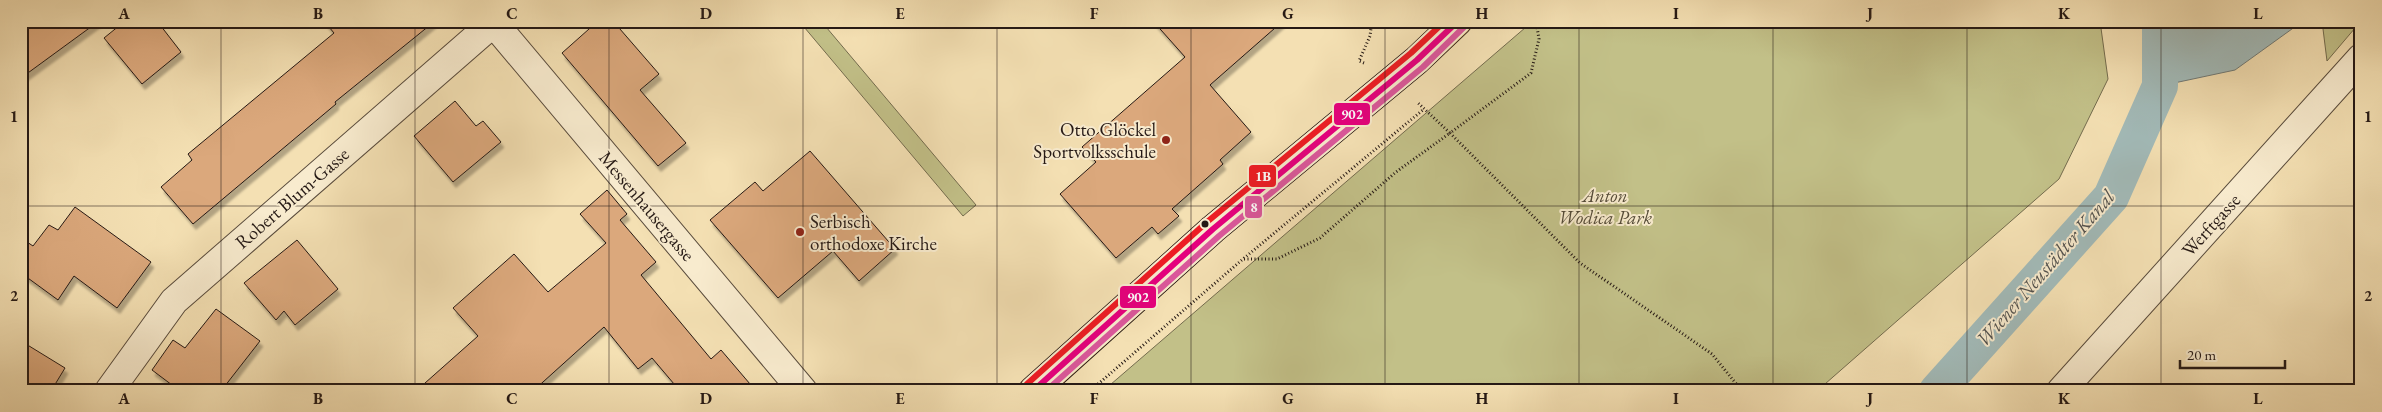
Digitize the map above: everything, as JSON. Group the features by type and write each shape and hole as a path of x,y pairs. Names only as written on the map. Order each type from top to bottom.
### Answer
{"main road":[{"path":"1033,391 1213,229 1417,60 1446,25"}],"street":[{"name":"Robert Blum-Gasse","path":"110,391 174,301 493,22"},
{"name":"Messenhausergasse","path":"493,22 803,391"},
{"name":"Werftgasse","path":"2061,391 2361,58"}],"path":[{"path":"1359,61 1370,36 1372,21"},
{"path":"1243,259 1278,259 1320,238 1396,172 1531,73 1539,39 1536,21"},
{"path":"1090,391 1243,259 1424,109"},
{"path":"1450,133 1580,263 1712,354 1742,391"}],"green space":[{"path":"799,21 821,21 976,205 963,216"},
{"name":"Anton Wodica Park","path":"1533,21 2100,21 2108,79 2059,179 1817,391 1103,391"},
{"path":"2322,21 2361,21 2327,61"}],"water":[{"path":"2160,21 2303,21 2235,70 2160,86"}],"building":[{"path":"21,21 99,21 21,78"},
{"path":"125,21 157,21 181,52 142,84 104,38"},
{"path":"324,21 435,21 335,102 336,104 193,224 161,187 192,160 188,154 334,33"},
{"path":"598,21 613,21 659,74 640,90 686,143 658,166 562,53"},
{"name":"Otto Glöckel Sportvolksschule","path":"1153,21 1283,21 1210,85 1251,132 1220,160 1223,164 1172,209 1179,216 1158,234 1152,227 1116,258 1060,194 1096,162 1082,147 1185,57"},
{"path":"455,101 476,126 483,121 501,142 453,182 414,136"},
{"name":"Serbisch orthodoxe Kirche","path":"810,151 895,249 859,281 833,251 778,298 710,220 755,182 763,191"},
{"path":"607,190 627,214 620,220 656,262 641,275 711,359 721,350 756,391 680,391 652,358 638,369 604,327 533,391 416,391 478,336 453,308 514,254 548,292 606,243 580,214"},
{"path":"75,207 151,262 117,308 74,276 58,300 21,273 21,238 33,246 49,225 58,230"},
{"path":"297,240 338,289 295,325 284,311 276,320 244,283"},
{"path":"216,309 260,341 221,391 180,391 152,370 173,340 185,348"},
{"path":"21,341 65,368 51,391 21,391"}],"waterway":[{"name":"Wiener Neustädter Kanal","path":"1937,391 2111,197 2160,86 2160,21"}],"transit line":[{"name":"1B","path":"1027,384 1207,222 1411,53 1445,21"},
{"name":"902","path":"1033,391 1213,229 1417,60 1458,21"},
{"name":"8","path":"1046,391 1219,236 1423,67 1464,27"}],"place":[{"name":"Otto Glöckel Sportvolksschule","path":"1166,140"},
{"name":"Serbisch orthodoxe Kirche","path":"800,232"}]}
